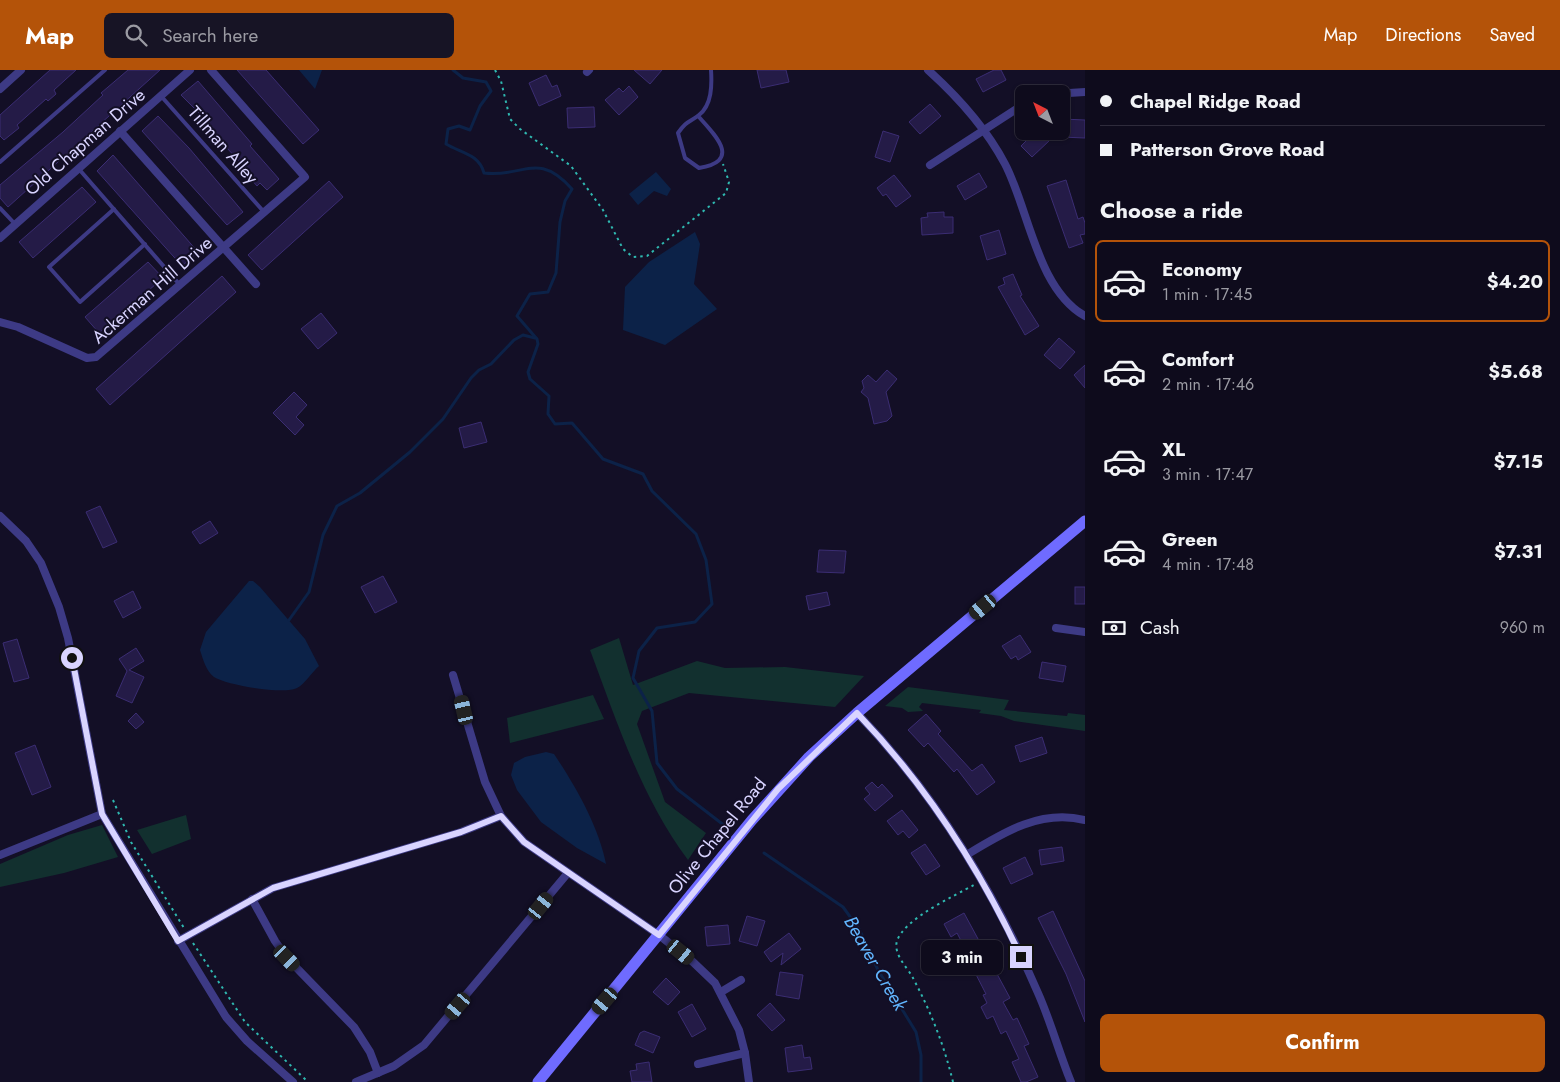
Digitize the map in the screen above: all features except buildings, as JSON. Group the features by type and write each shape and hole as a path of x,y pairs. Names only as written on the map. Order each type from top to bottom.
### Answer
{"main road":[{"name":"Olive Chapel Road","path":"538,1082 778,789 857,713 1085,521"}],"street":[{"name":"Old Chapman Drive","path":"0,238 190,70"},
{"name":"Ackerman Hill Drive","path":"0,322 18,327 87,358 96,358 305,177 211,70"},
{"path":"928,70 970,112 998,152 1013,182 1051,280 1072,307 1085,316"},
{"path":"0,88 17,71"},
{"path":"1070,93 1085,92"},
{"path":"930,165 1015,110"},
{"path":"120,131 256,284"},
{"path":"0,516 26,541 41,563 59,607 68,638 102,814 178,941 231,1022 247,1041 293,1082"},
{"path":"1056,628 1085,632"},
{"path":"453,675 486,782 501,816 524,842 567,874 659,935 693,962 721,992 739,1030 745,1053 749,1082"},
{"path":"857,713 906,767 968,854 1005,922 1038,992 1071,1082"},
{"path":"0,855 102,814"},
{"path":"178,941 273,888 461,832 501,816"},
{"path":"968,854 1011,829 1039,819 1064,816 1085,820"},
{"path":"356,1082 408,1057 430,1038 567,874"},
{"path":"252,899 287,958 354,1027 370,1052 378,1073"},
{"path":"721,992 741,980"},
{"path":"698,1064 745,1053"}],"lane":[{"path":"0,162 105,70"},
{"path":"698,116 721,142 720,157 711,164 699,168 685,158 678,133 686,121 698,116 704,110 710,98 711,70"},
{"name":"Tillman Alley","path":"161,95 264,212"},
{"path":"78,168 180,285"},
{"path":"0,208 15,224"},
{"path":"114,209 49,267 55,274 80,302 145,244"}],"path":[{"path":"495,70 501,81 510,118 520,129 571,166 603,210 623,249 633,257 642,258 647,256 726,192 729,182 720,157"},
{"path":"113,800 132,842 183,925"},
{"path":"953,1082 937,1026 910,972 897,953 896,946 900,935 915,920 976,884"},
{"path":"195,945 245,1022 308,1082"}],"green space":[{"path":"619,638 633,685 697,661 725,668 785,667 864,676 835,707 689,693 642,711 637,724 665,802 706,833 688,860 671,836 643,785 620,731 590,650"},
{"path":"908,687 1009,700 1004,710 1067,716 1068,713 1085,715 1085,731 1014,721 1001,716 979,713 981,710 922,703 919,707 923,711 908,712 902,708 885,706"},
{"path":"593,695 604,719 510,743 507,718"},
{"path":"186,815 191,839 152,854 137,830"},
{"path":"102,825 118,857 64,873 0,887 0,864 68,835"}],"water":[{"path":"299,70 322,70 315,89"},
{"path":"656,172 671,189 667,196 654,191 638,205 629,194"},
{"path":"695,232 700,244 694,284 717,309 665,345 623,330 625,287 649,262"},
{"path":"249,581 253,581 260,587 305,639 319,666 297,688 290,690 268,690 230,683 214,677 205,665 200,650 206,632"},
{"path":"546,752 554,754 578,793 598,835 606,864 577,848 541,822 517,790 511,775 514,763 525,757"}],"waterway":[{"name":"Beaver Creek","path":"453,70 463,78 486,82 491,91 480,106 470,130 459,126 448,129 446,144 474,158 482,167 484,173 498,174 539,168 560,177 572,189 565,201 560,222 556,273 548,292 530,294 517,316 537,339 538,344 528,372 530,379 549,396 548,414 555,424 572,423 603,459 643,474 652,491 696,534 706,560 712,604 695,622 657,628 639,651 633,678 652,711 657,763 677,789 725,826"},
{"path":"289,620 309,592 323,535 337,506 360,493 410,452 443,419 471,378 479,370 491,364 514,340 523,335 535,338"},
{"name":"Beaver Creek","path":"764,853 843,907 859,929 878,970 916,1032 921,1055 921,1082"}],"route":[{"path":"72,658 102,814 178,941 273,888 461,832 501,816 509,828 524,842 567,874 615,904 659,935 778,789 825,741 857,713 906,767 968,854 1005,922 1021,957"}]}
